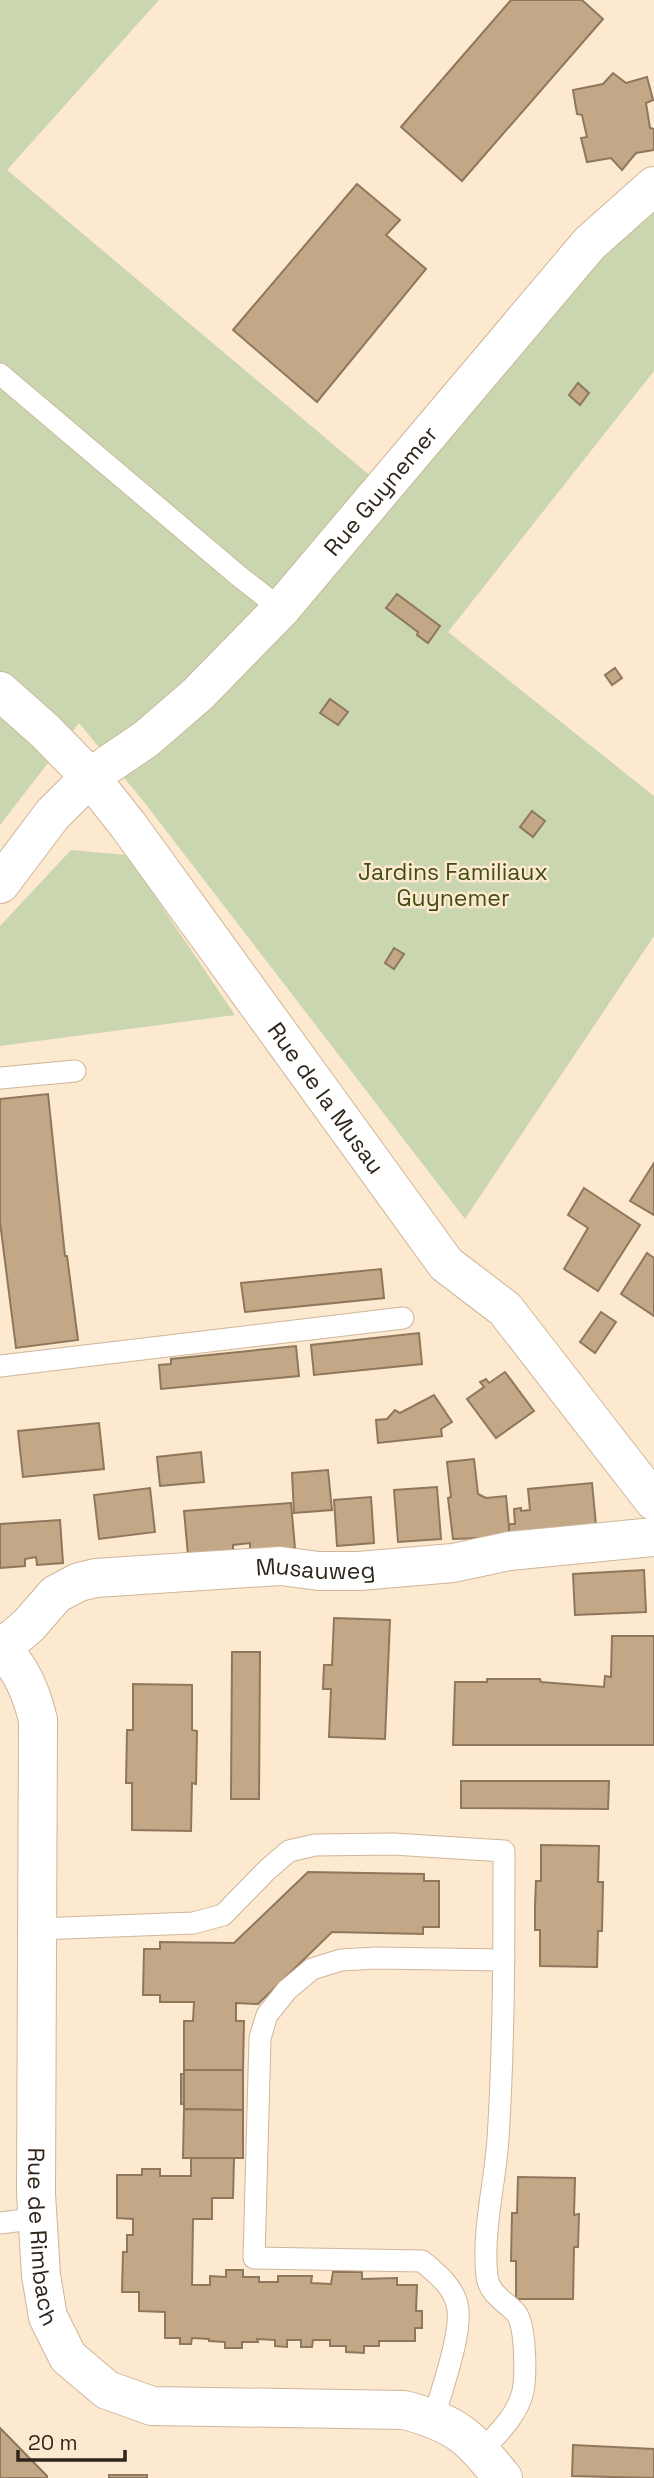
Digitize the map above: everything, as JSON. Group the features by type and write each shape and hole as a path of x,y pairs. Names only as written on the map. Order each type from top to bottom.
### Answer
{"street":[{"name":"Rue Guynemer","path":"0,884 52,815 90,777 146,739 198,694 281,609 589,244 654,186"},
{"name":"Rue de la Musau","path":"0,691 45,731 90,777 136,836 446,1264 505,1308 654,1501"},
{"name":"Musauweg","path":"1,1648 29,1625 56,1594 79,1582 96,1578 280,1566 320,1571 359,1571 453,1563 509,1551 654,1537"},
{"name":"Rue de Rimbach","path":"1,1648 18,1667 27,1683 37,1720 38,2218 41,2275 48,2317 68,2357 107,2390 152,2406 404,2410 434,2418 459,2430 492,2465"}],"lane":[{"path":"0,374 281,609"},
{"path":"0,1077 75,1071"},
{"path":"0,1366 402,1318"},
{"path":"38,1929 194,1923 211,1920 223,1915 289,1851 315,1845 393,1844 504,1851 504,1960 498,2139 487,2237 487,2279 497,2298 516,2314 524,2330 523,2392 492,2465"},
{"path":"434,2418 457,2331 457,2304 443,2279 422,2262 254,2258 260,2038 267,2015 287,1990 312,1969 341,1960 376,1958 504,1960"},
{"path":"0,2223 38,2218"}],"green space":[{"name":"Jardins Familiaux Guynemer","path":"0,0 159,0 7,170 373,478 654,174 654,371 448,632 654,796 654,936 465,1219 144,802 79,723 0,825"},
{"path":"71,850 127,855 235,1015 0,1046 0,926"}],"building":[{"path":"511,0 582,0 603,19 462,181 401,127"},
{"path":"613,73 626,83 647,77 653,100 646,103 650,128 654,129 654,150 636,153 622,170 611,158 587,162 581,138 587,137 582,115 577,114 573,90 603,84"},
{"path":"357,184 400,220 386,235 426,269 317,402 233,330"},
{"path":"578,383 589,393 580,405 569,395"},
{"path":"397,594 440,626 428,643 386,608"},
{"path":"615,668 622,678 612,685 605,675"},
{"path":"330,699 348,712 338,725 320,713"},
{"path":"532,811 545,821 533,837 520,827"},
{"path":"394,948 404,954 394,969 385,963"},
{"path":"48,1094 65,1256 78,1340 16,1348 0,1222 0,1099"},
{"path":"654,1163 654,1215 630,1201"},
{"path":"584,1188 640,1225 598,1291 564,1269 588,1228 568,1215"},
{"path":"647,1253 654,1258 654,1316 621,1294"},
{"path":"381,1269 384,1298 245,1312 241,1283"},
{"path":"601,1312 616,1322 595,1353 580,1342"},
{"path":"419,1333 422,1364 314,1375 311,1345"},
{"path":"296,1346 299,1376 161,1389 159,1365 171,1364 171,1359"},
{"path":"505,1372 534,1411 496,1438 467,1399 484,1387 480,1382 486,1379 489,1383"},
{"path":"434,1395 452,1422 441,1429 442,1436 378,1443 376,1420 387,1419 395,1410 400,1413"},
{"path":"99,1423 104,1469 23,1477 18,1431"},
{"path":"201,1452 204,1482 160,1486 157,1457"},
{"path":"474,1459 478,1494 486,1498 506,1496 510,1537 453,1539 447,1462"},
{"path":"328,1470 332,1510 294,1513 292,1473"},
{"path":"592,1483 596,1525 509,1534 509,1524 515,1524 514,1509 530,1510 528,1489"},
{"path":"437,1487 441,1539 398,1542 394,1490"},
{"path":"150,1488 155,1532 99,1539 94,1495"},
{"path":"371,1497 374,1543 337,1546 334,1500"},
{"path":"291,1503 295,1548 250,1551 250,1543 233,1545 233,1552 188,1555 184,1511"},
{"path":"60,1520 63,1563 37,1565 36,1557 25,1559 25,1566 0,1568 0,1524"},
{"path":"644,1570 646,1612 575,1615 573,1574"},
{"path":"334,1618 390,1620 385,1739 329,1737 331,1689 323,1689 324,1665 332,1665"},
{"path":"612,1636 654,1636 654,1745 453,1745 455,1682 540,1679 541,1682 604,1687 605,1676 611,1677"},
{"path":"232,1652 260,1652 259,1799 231,1799"},
{"path":"133,1684 192,1685 192,1730 197,1731 196,1784 192,1783 191,1831 132,1830 132,1783 126,1783 127,1730 133,1730"},
{"path":"461,1781 609,1781 608,1809 461,1808"},
{"path":"541,1845 599,1846 598,1882 603,1882 602,1931 598,1931 597,1967 540,1966 540,1930 535,1930 535,1906 536,1881 541,1881"},
{"path":"308,1872 424,1874 424,1881 439,1881 439,1927 423,1927 423,1934 332,1932 258,2004 236,2003 236,2021 244,2021 243,2070 184,2070 184,2021 193,2021 194,2002 160,2002 160,1995 143,1995 144,1949 160,1949 160,1942 234,1943"},
{"path":"184,2070 243,2070 243,2110 184,2109"},
{"path":"181,2074 184,2074 184,2104 181,2104"},
{"path":"184,2109 243,2110 243,2158 183,2158"},
{"path":"191,2158 234,2158 233,2198 212,2198 212,2219 193,2219 192,2285 210,2285 210,2276 226,2277 226,2270 243,2270 243,2277 259,2277 259,2282 278,2282 278,2276 312,2276 311,2283 331,2284 333,2272 362,2272 362,2279 397,2278 397,2285 417,2285 416,2311 422,2311 422,2328 415,2328 415,2341 379,2341 379,2346 364,2346 364,2353 346,2352 346,2346 330,2346 330,2340 313,2340 312,2347 301,2347 301,2340 287,2340 287,2347 275,2346 275,2340 257,2339 258,2342 242,2342 242,2348 225,2348 225,2342 209,2339 192,2338 191,2344 180,2344 180,2338 165,2338 165,2312 139,2311 139,2292 122,2292 123,2252 127,2252 127,2235 133,2235 133,2219 117,2218 117,2175 142,2175 142,2169 160,2169 160,2176 191,2176"},
{"path":"518,2177 575,2178 574,2215 579,2214 578,2247 574,2247 573,2299 516,2299 516,2261 511,2261 512,2213 517,2213"},
{"path":"0,2428 47,2476 47,2478 0,2478"},
{"path":"573,2445 654,2449 654,2478 572,2476"},
{"path":"109,2475 147,2475 147,2478 109,2478"}]}
